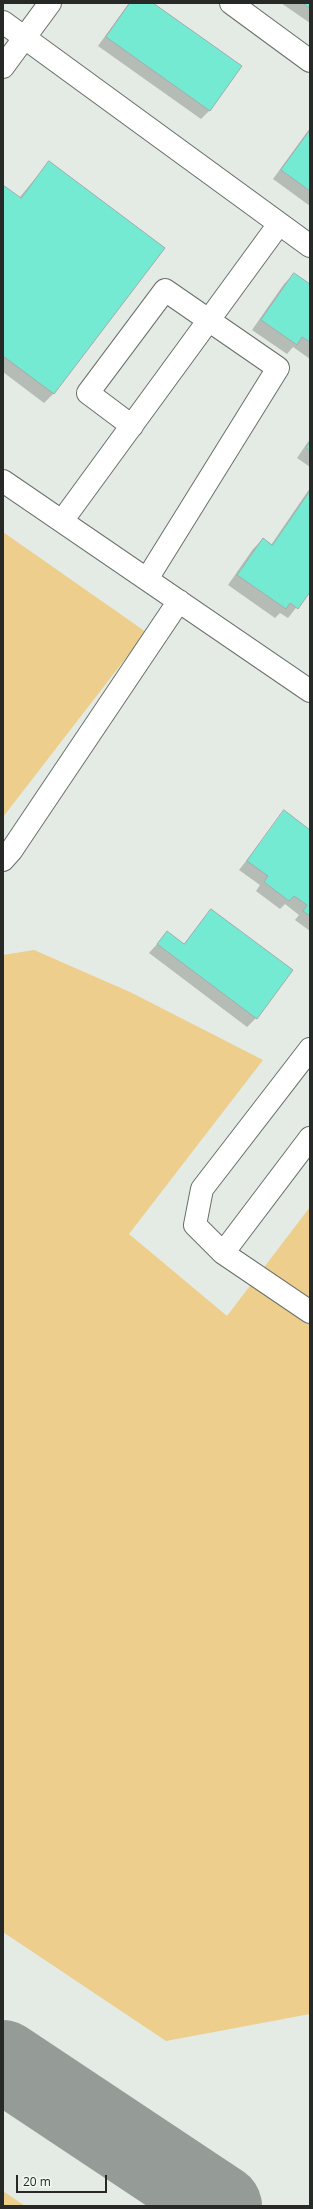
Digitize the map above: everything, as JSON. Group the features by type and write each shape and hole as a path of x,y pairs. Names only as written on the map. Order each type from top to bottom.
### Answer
{"lane":[{"path":"3,67 50,3"},
{"path":"231,3 310,61"},
{"path":"3,22 310,246"},
{"path":"62,521 279,224"},
{"path":"132,426 88,393 165,290 278,368 147,579"},
{"path":"3,481 310,691"},
{"path":"3,860 16,845 179,601"},
{"path":"310,1049 202,1189 194,1225 223,1253 310,1312"},
{"path":"223,1253 310,1138"}],"shaded area":[{"path":"3,532 146,632 3,817"},
{"path":"34,950 130,992 263,1060 129,1234 227,1316 310,1207 310,2014 166,2041 3,1932 3,955"},
{"path":"3,2191 25,2206 3,2206"}],"building":[{"path":"130,3 153,3 242,66 210,111 106,37"},
{"path":"303,3 310,3 310,8"},
{"path":"310,130 310,191 281,170"},
{"path":"49,161 165,248 54,394 3,356 3,185 21,198"},
{"path":"294,273 310,284 310,342 302,337 297,345 261,320"},
{"path":"310,442 310,451 306,448"},
{"path":"310,491 310,592 298,609 290,603 286,609 237,575 263,538 272,545"},
{"path":"284,810 310,830 310,916 303,911 307,905 294,896 289,901 264,882 268,876 247,861"},
{"path":"211,909 293,970 257,1019 157,944 167,931 184,944"}],"taxiway":[{"path":"3,2061 221,2206"}]}
